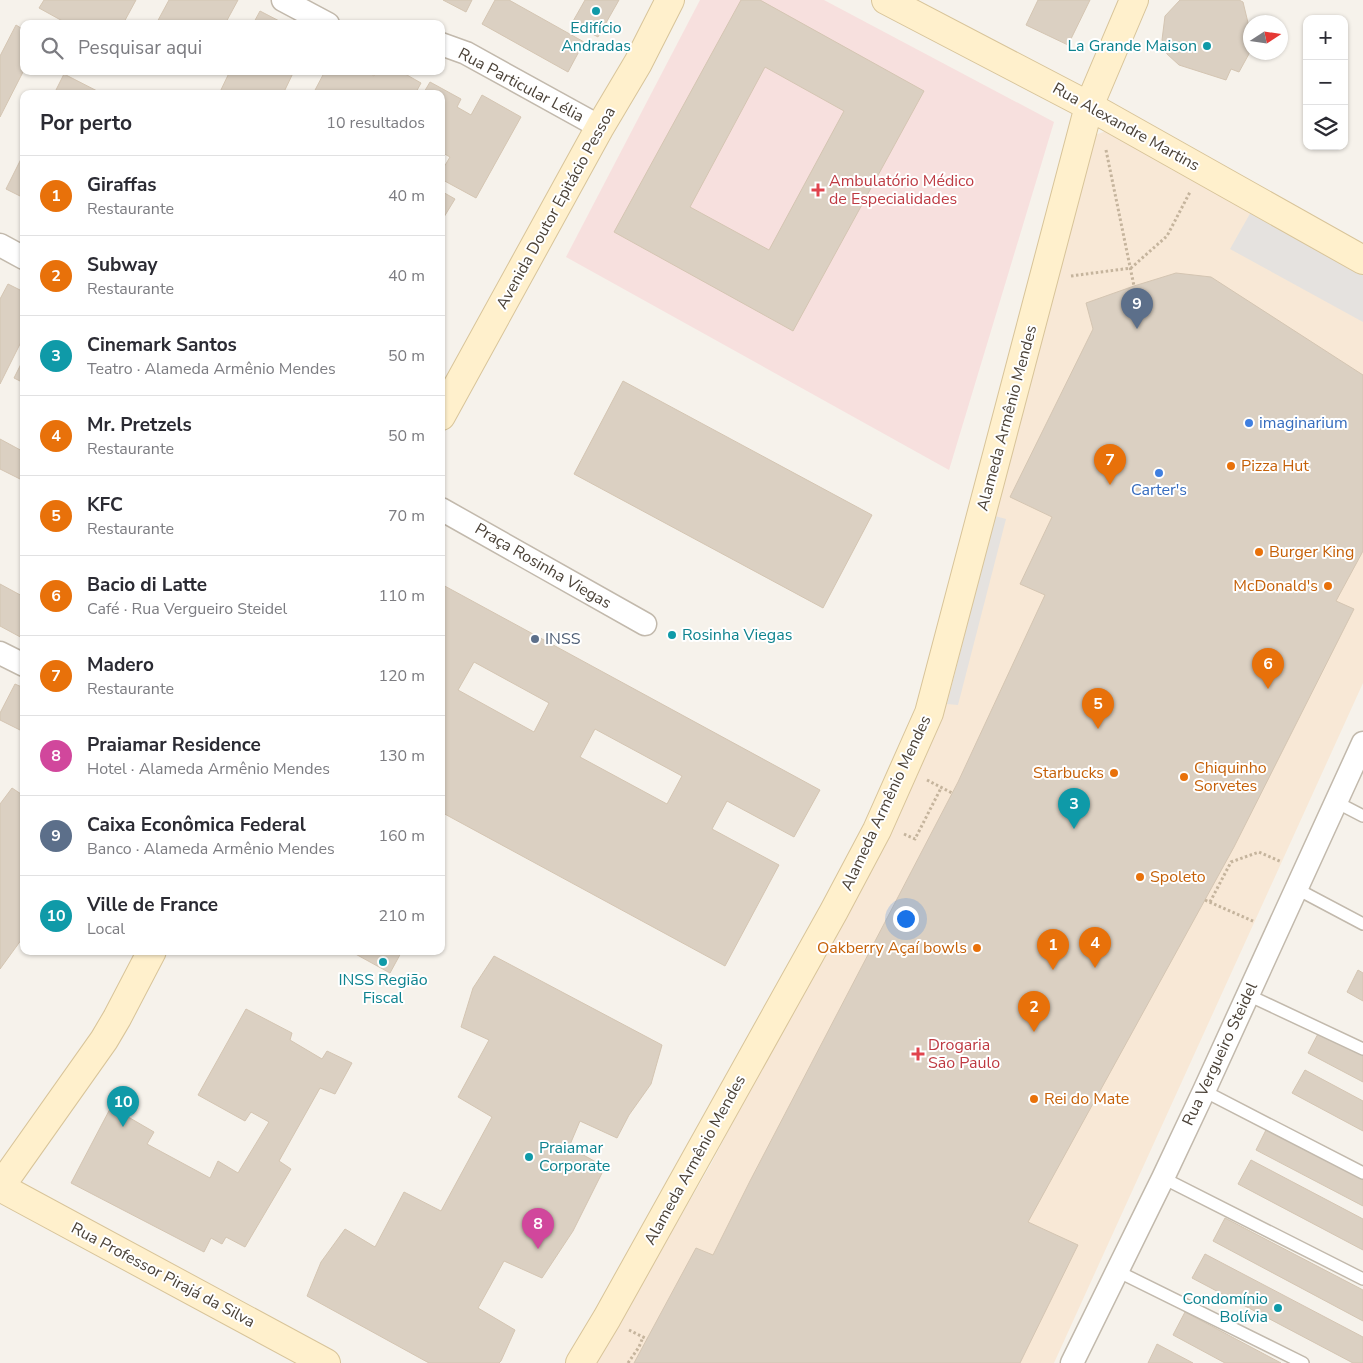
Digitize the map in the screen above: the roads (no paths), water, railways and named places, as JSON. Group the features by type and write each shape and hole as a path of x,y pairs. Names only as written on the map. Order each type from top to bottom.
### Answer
{"main road":[{"name":"Avenida Doutor Epitácio Pessoa","path":"445,409 600,127 638,63 670,0"},
{"name":"Rua Alexandre Martins","path":"886,0 1089,106 1363,260"},
{"name":"Alameda Armênio Mendes","path":"580,1363 607,1318 834,910 877,830 929,714 1089,106 1134,0"},
{"path":"0,1187 104,1040 150,955"},
{"name":"Rua Professor Pirajá da Silva","path":"0,1187 326,1363"}],"street":[{"path":"283,0 320,20"},
{"name":"Rua Particular Lélia","path":"445,45 466,53 600,127"},
{"path":"0,245 20,256"},
{"name":"Praça Rosinha Viegas","path":"445,511 645,624"},
{"path":"0,653 20,663"},
{"name":"Rua Vergueiro Steidel","path":"1078,1361 1117,1271 1204,1091 1363,743"}],"lane":[{"path":"1336,802 1363,816"},
{"path":"1297,889 1363,924"},
{"path":"1248,995 1363,1049"},
{"path":"1204,1091 1363,1173"},
{"path":"1163,1178 1363,1279"},
{"path":"1117,1271 1303,1363"}],"place":[{"name":"Edifício Andradas","path":"596,11"},
{"name":"La Grande Maison","path":"1207,46"},
{"name":"Ambulatório Médico de Especialidades","path":"818,190"},
{"name":"Caixa Econômica Federal","path":"1137,329"},
{"name":"imaginarium","path":"1249,423"},
{"name":"Pizza Hut","path":"1231,466"},
{"name":"Carter's","path":"1159,473"},
{"name":"Madero","path":"1110,485"},
{"name":"Burger King","path":"1259,552"},
{"name":"McDonald's","path":"1328,586"},
{"name":"Rosinha Viegas","path":"672,635"},
{"name":"INSS","path":"535,639"},
{"name":"Bacio di Latte","path":"1268,689"},
{"name":"KFC","path":"1098,729"},
{"name":"Starbucks","path":"1114,773"},
{"name":"Chiquinho Sorvetes","path":"1184,777"},
{"name":"Cinemark Santos","path":"1074,829"},
{"name":"Spoleto","path":"1140,877"},
{"name":"Oakberry Açaí bowls","path":"977,948"},
{"name":"INSS Região Fiscal","path":"383,962"},
{"name":"Mr. Pretzels","path":"1095,968"},
{"name":"Giraffas","path":"1053,970"},
{"name":"Subway","path":"1034,1032"},
{"name":"Drogaria São Paulo","path":"918,1054"},
{"name":"Rei do Mate","path":"1034,1099"},
{"name":"Ville de France","path":"123,1127"},
{"name":"Praiamar Corporate","path":"529,1157"},
{"name":"Praiamar Residence","path":"538,1249"},
{"name":"Condomínio Bolívia","path":"1278,1308"}]}
